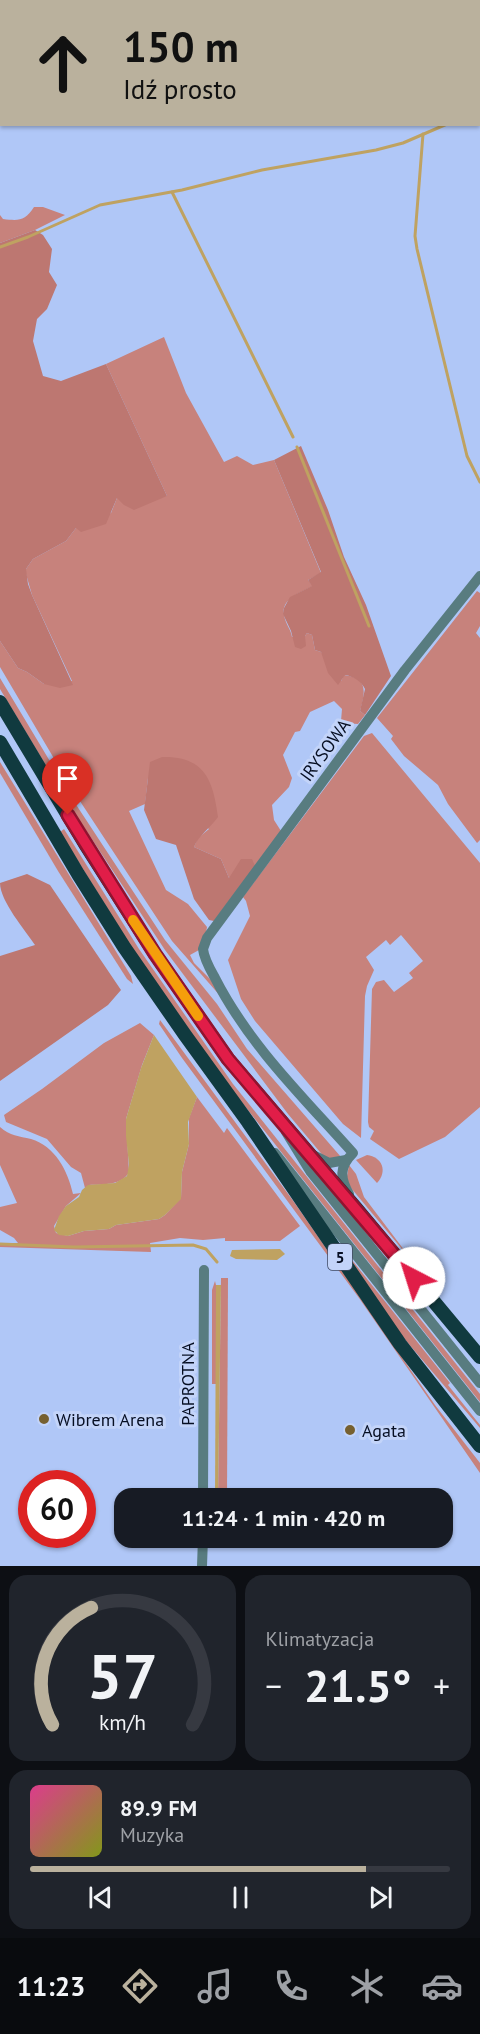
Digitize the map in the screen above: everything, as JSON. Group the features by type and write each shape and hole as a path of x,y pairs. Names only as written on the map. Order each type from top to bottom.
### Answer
{"main road":[{"name":"5","path":"0,702 85,844 161,963 228,1059 356,1208 480,1358"},
{"name":"5","path":"0,742 124,947 196,1052 248,1122 400,1344 480,1446"}],"street":[{"name":"IRYSOWA","path":"346,1160 353,1153 271,1061 244,1027 221,990 206,961 203,949 207,938 405,670 480,576"},
{"path":"280,1121 310,1171 480,1383"},
{"path":"248,1122 287,1166 480,1411"},
{"path":"306,1151 329,1163 346,1160 341,1177 356,1208"},
{"name":"PAPROTNA","path":"203,1488 204,1270"},
{"path":"202,1566 203,1548"}],"shaded area":[{"path":"34,207 43,207 65,215 35,230 0,243 0,215 3,219 21,219 28,215"},
{"path":"35,230 43,235 52,249 49,272 57,285 47,309 37,319 33,341 43,376 61,381 106,364 167,496 134,510 117,498 106,524 81,532 76,528 66,541 33,559 26,569 32,595 73,685 60,688 44,684 18,668 0,641 0,243"},
{"path":"164,337 186,393 224,462 237,456 253,465 274,460 321,573 308,580 313,586 291,598 284,607 292,637 305,636 307,633 312,635 315,650 321,652 341,681 344,675 358,679 364,692 360,711 365,715 358,724 343,723 341,721 342,709 334,701 310,712 300,731 295,732 283,755 292,778 289,787 272,805 274,820 281,831 255,866 229,878 221,859 194,847 198,838 209,829 148,778 145,804 129,811 166,890 188,904 207,927 199,950 190,955 194,963 213,982 222,998 172,941 72,789 0,667 0,641 18,668 44,684 72,681 32,595 26,569 33,559 66,541 76,528 111,513 117,498 167,496 106,364"},
{"path":"301,446 328,510 344,557 366,605 391,676 365,715 360,711 365,689 362,684 345,675 338,685 328,673 321,652 315,650 312,635 307,633 305,636 306,646 301,649 295,647 283,614 290,597 312,586 308,580 321,572 274,460"},
{"path":"477,591 480,593 480,626 476,633 480,638 480,840 477,843 448,804 438,785 404,756 391,739 393,736 377,718"},
{"path":"0,678 75,803 165,940 217,1004 247,1049 341,1157 338,1159 325,1158 288,1114 165,950 72,809 0,689"},
{"path":"372,733 480,863 480,1107 445,1137 399,1159 370,1139 374,1131 369,1127 368,1122 372,989 376,982 384,980 394,992 413,978 409,973 423,961 401,935 390,945 386,940 366,957 374,970 365,996 361,1138 343,1124 255,1021 241,999 228,960 250,916 243,897 364,736"},
{"path":"162,757 188,761 197,766 204,772 213,791 218,817 194,847 221,859 229,878 241,859 252,859 255,866 214,921 209,920 194,899 176,845 156,839 144,810 150,762"},
{"path":"0,762 131,976 133,984 127,979 58,871 0,773"},
{"path":"64,829 139,949 233,1084 480,1394 480,1402 228,1085 133,950 60,832"},
{"path":"27,874 50,885 121,990 108,1005 0,1081 0,956 35,945 8,907 0,883"},
{"path":"160,1020 294,1202 435,1405 480,1463 480,1473 359,1298 182,1058 159,1024"},
{"path":"140,1023 154,1035 142,1065 126,1119 129,1172 126,1177 117,1182 89,1185 85,1188 81,1173 71,1167 47,1139 6,1122 4,1115 104,1043"},
{"path":"154,1035 197,1097 188,1122 189,1144 182,1172 181,1199 159,1219 116,1225 109,1229 84,1231 68,1236 59,1235 54,1230 59,1216 66,1206 79,1197 82,1190 88,1185 115,1183 127,1176 129,1165 126,1119 141,1068"},
{"path":"197,1097 224,1133 227,1128 300,1226 280,1241 180,1238 150,1243 151,1252 0,1247 0,1243 18,1243 0,1230 0,1207 17,1203 0,1165 0,1127 11,1134 31,1139 47,1147 64,1168 73,1194 81,1193 66,1206 54,1226 56,1233 68,1236 84,1231 109,1229 116,1225 159,1219 181,1198 182,1172 189,1144 189,1118"},
{"path":"367,1155 372,1156 382,1165 382,1174 377,1183 356,1160"},
{"path":"349,1165 356,1174 364,1197 417,1267 346,1182"},
{"path":"336,1240 450,1383 448,1385 480,1428 402,1336"},
{"path":"280,1249 285,1254 277,1260 236,1259 230,1256 232,1250"},
{"path":"221,1278 228,1278 227,1488 218,1488"},
{"path":"215,1281 216,1384 212,1384 212,1290"},
{"path":"216,1285 221,1285 218,1488 215,1488"}],"waterway":[{"path":"0,247 100,205 182,190 262,170 376,150 403,143 442,126"},
{"path":"423,134 415,236 417,249 467,456 480,482"},
{"path":"172,192 293,437"},
{"path":"297,447 369,626"},
{"path":"0,1244 74,1247 193,1245 206,1249 217,1262"}],"slow traffic":[{"path":"133,920 198,1016"}],"place":[{"name":"Wibrem Arena","path":"44,1419"},
{"name":"Agata","path":"350,1430"}],"route":[{"path":"68,815 155,954 228,1059 414,1278"}]}
